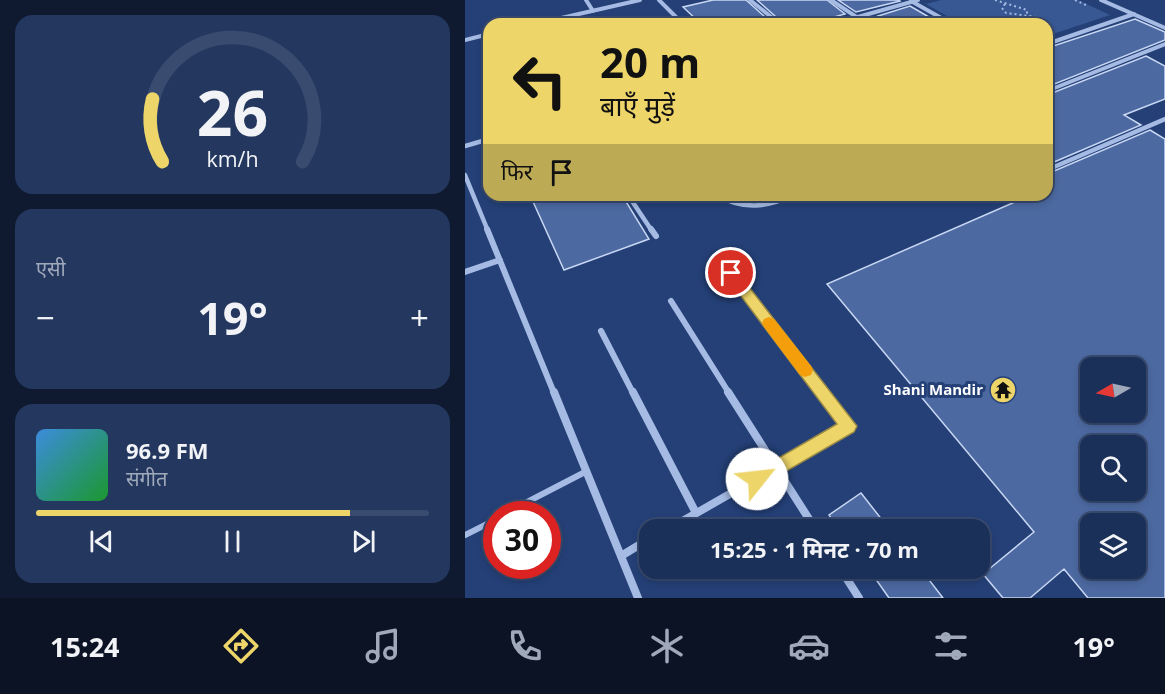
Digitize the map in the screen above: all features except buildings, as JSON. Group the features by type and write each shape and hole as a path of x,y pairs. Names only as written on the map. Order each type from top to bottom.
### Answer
{"street":[{"path":"586,0 593,11"},
{"path":"562,18 640,0"},
{"path":"659,0 677,18"},
{"path":"750,0 772,18"},
{"path":"831,0 857,17"},
{"path":"854,18 918,0"},
{"path":"1101,0 1165,28"},
{"path":"911,1 941,18"},
{"path":"1053,42 1134,14"},
{"path":"465,40 483,36"},
{"path":"1053,89 1165,44"},
{"path":"1053,167 1165,118"},
{"path":"465,146 483,141"},
{"path":"465,178 588,471 638,598"},
{"path":"632,201 655,236"},
{"path":"728,201 736,205 754,208 781,201"},
{"path":"465,272 500,260"},
{"path":"686,519 848,426 731,273"},
{"path":"671,301 809,519"},
{"path":"601,331 696,513"},
{"path":"621,556 639,545"},
{"path":"847,579 859,598"}],"lane":[{"path":"529,501 588,471"},
{"path":"465,535 483,526"}],"path":[{"path":"995,0 1025,8 1027,15"},
{"path":"1005,4 1002,8 1006,13 1038,18"}],"shaded area":[{"path":"941,0 1078,0 1110,15 1053,34 1053,18 950,18 926,4"}],"slow traffic":[{"path":"769,323 805,370"}],"place":[{"name":"Shani Mandir","path":"1003,390"}],"route":[{"path":"731,273 848,426 757,479"}]}
